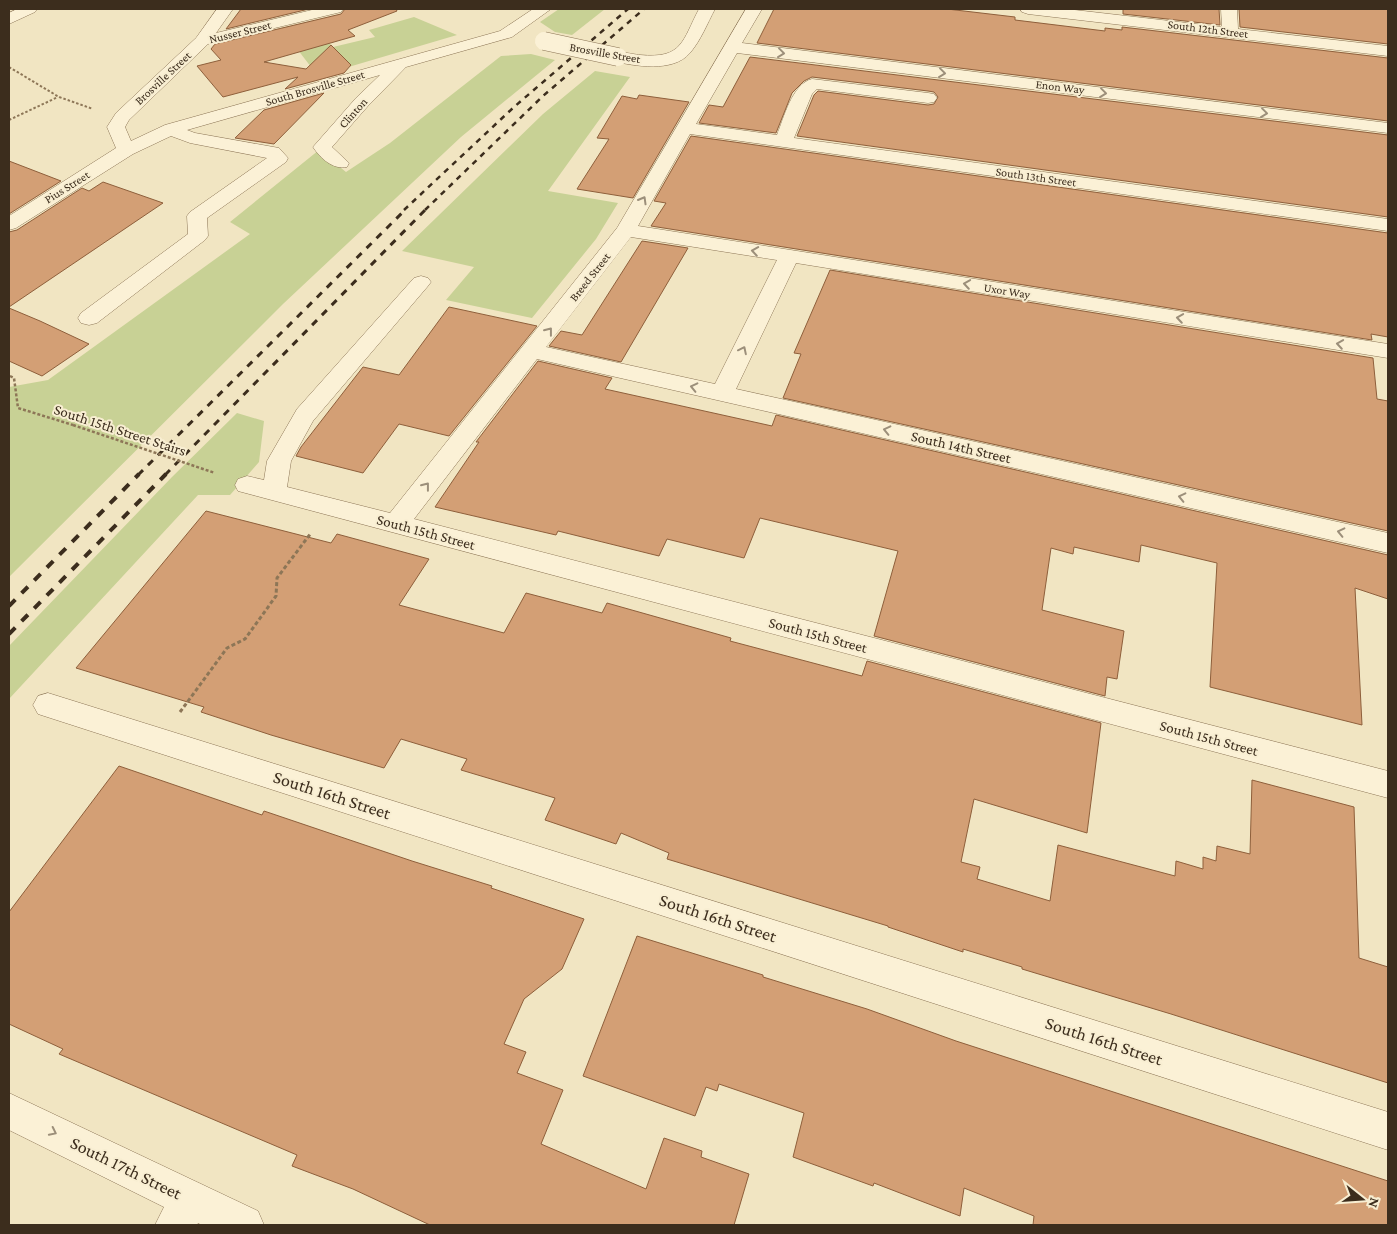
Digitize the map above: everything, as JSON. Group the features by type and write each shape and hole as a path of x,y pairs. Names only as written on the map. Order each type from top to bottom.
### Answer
{"street":[{"path":"9,18 29,9"},
{"name":"Brosville Street","path":"126,150 116,127 122,116 202,41 225,9"},
{"name":"Nusser Street","path":"202,41 335,9"},
{"path":"506,34 543,9"},
{"name":"Brosville Street","path":"506,34 618,57 653,61 670,59 678,56 686,48 707,9"},
{"name":"Breed Street","path":"396,524 626,230 754,9"},
{"name":"South 12th Street","path":"1028,9 1388,50"},
{"path":"1229,9 1230,32"},
{"name":"South Brosville Street","path":"126,150 171,129 506,34"},
{"name":"Enon Way","path":"732,47 1388,128"},
{"name":"Clinton","path":"340,163 322,147 362,102 402,63"},
{"path":"783,142 806,88 812,84 928,98"},
{"name":"South 13th Street","path":"684,128 1388,225"},
{"path":"89,318 198,236 197,216 279,158 272,152 190,138 171,129"},
{"name":"Pius Street","path":"9,224 126,150"},
{"name":"Uxor Way","path":"626,230 1388,351"},
{"path":"722,394 789,256"},
{"path":"274,493 279,461 305,415 421,282"},
{"name":"South 14th Street","path":"533,351 1388,543"},
{"name":"South 15th Street","path":"247,485 1388,785"},
{"name":"South 16th Street","path":"48,705 1388,1131"},
{"name":"South 17th Street","path":"9,1111 182,1212 244,1225"}],"path":[{"path":"9,67 59,96 96,110"},
{"path":"9,120 59,96"},
{"name":"South 15th Street Stairs","path":"10,376 14,378 18,408 214,473"},
{"path":"160,740 227,648 245,639 276,596 277,578 312,532"}],"green space":[{"path":"559,9 605,9 572,35 555,32 540,22"},
{"path":"414,17 457,35 318,76 281,28 309,22 333,47 375,37 369,30"},
{"path":"531,54 555,60 461,137 283,304 9,577 9,387 48,380 250,234 230,222 319,150 346,172 390,143 501,56"},
{"path":"595,71 630,77 548,191 618,203 596,239 532,318 446,300 474,267 402,251 543,114"},
{"path":"237,413 264,421 259,462 230,495 198,495 9,699 9,646 172,477"}],"building":[{"path":"241,9 309,9 226,29"},
{"path":"345,9 396,9 397,11 348,30 355,36 264,62 306,69 331,45 351,65 344,73 285,89 298,77 223,97 197,66 221,60 211,49 215,44 341,14"},
{"path":"774,9 947,9 1015,17 1015,20 1105,31 1105,28 1122,30 1122,27 1388,58 1388,121 757,43"},
{"path":"1123,9 1219,9 1220,25 1123,14"},
{"path":"1239,9 1388,9 1388,44 1240,27"},
{"path":"750,57 1388,135 1388,217 797,136 814,95 818,91 928,105 934,104 938,97 934,92 928,91 812,77 804,81 792,93 776,133 699,123 709,105 723,107"},
{"path":"324,93 274,144 235,138 264,110"},
{"path":"639,95 689,102 633,198 577,189 609,139 597,138 622,96 637,99"},
{"path":"691,136 1388,233 1388,337 1371,334 1372,340 651,226 666,203 654,201"},
{"path":"9,161 61,181 9,214"},
{"path":"103,182 163,203 9,307 9,232 17,230 82,188 89,191"},
{"path":"642,241 688,248 621,362 549,346 561,331 582,335"},
{"path":"830,270 1373,358 1377,399 1388,401 1388,531 783,398 801,354 794,353"},
{"path":"449,307 537,326 449,436 399,424 363,473 296,456 363,367 399,375"},
{"path":"9,308 89,344 42,376 9,361"},
{"path":"538,361 612,378 605,389 772,426 776,415 1388,555 1388,599 1355,588 1362,725 1210,687 1217,563 1141,545 1139,562 1074,547 1073,554 1051,548 1042,610 1124,631 1117,679 1107,677 1105,696 874,636 898,551 760,518 744,558 667,539 659,556 558,531 556,535 435,507 479,442 476,442"},
{"path":"206,511 331,543 337,534 429,559 399,605 504,633 526,593 602,613 607,603 731,638 730,641 862,676 867,661 1101,723 1087,833 974,799 961,862 980,867 977,879 1050,901 1058,845 1175,876 1176,861 1203,869 1203,857 1216,861 1217,846 1250,854 1252,780 1354,807 1359,958 1388,967 1388,1083 1022,969 1022,967 963,949 963,952 888,926 667,859 669,853 621,833 616,844 545,820 555,798 461,770 467,759 401,739 384,768 271,735 201,712 204,707 76,668"},
{"path":"119,766 262,815 264,811 492,886 491,888 584,919 562,969 524,999 504,1044 526,1052 517,1073 563,1090 541,1144 646,1189 664,1138 702,1151 701,1157 749,1174 734,1225 430,1225 353,1189 292,1166 297,1155 59,1054 63,1049 9,1024 9,912"},
{"path":"637,936 763,975 763,977 867,1009 956,1041 1388,1181 1388,1225 1033,1225 1034,1216 964,1188 960,1216 874,1183 873,1186 793,1157 804,1113 719,1084 717,1091 706,1087 695,1116 583,1076"}],"railway":[{"path":"404,210 514,107 628,9"},
{"path":"425,210 543,96 644,9"},
{"path":"139,474 406,209"},
{"path":"165,475 425,210"},
{"path":"9,606 139,474"},
{"path":"9,634 166,474"}]}
